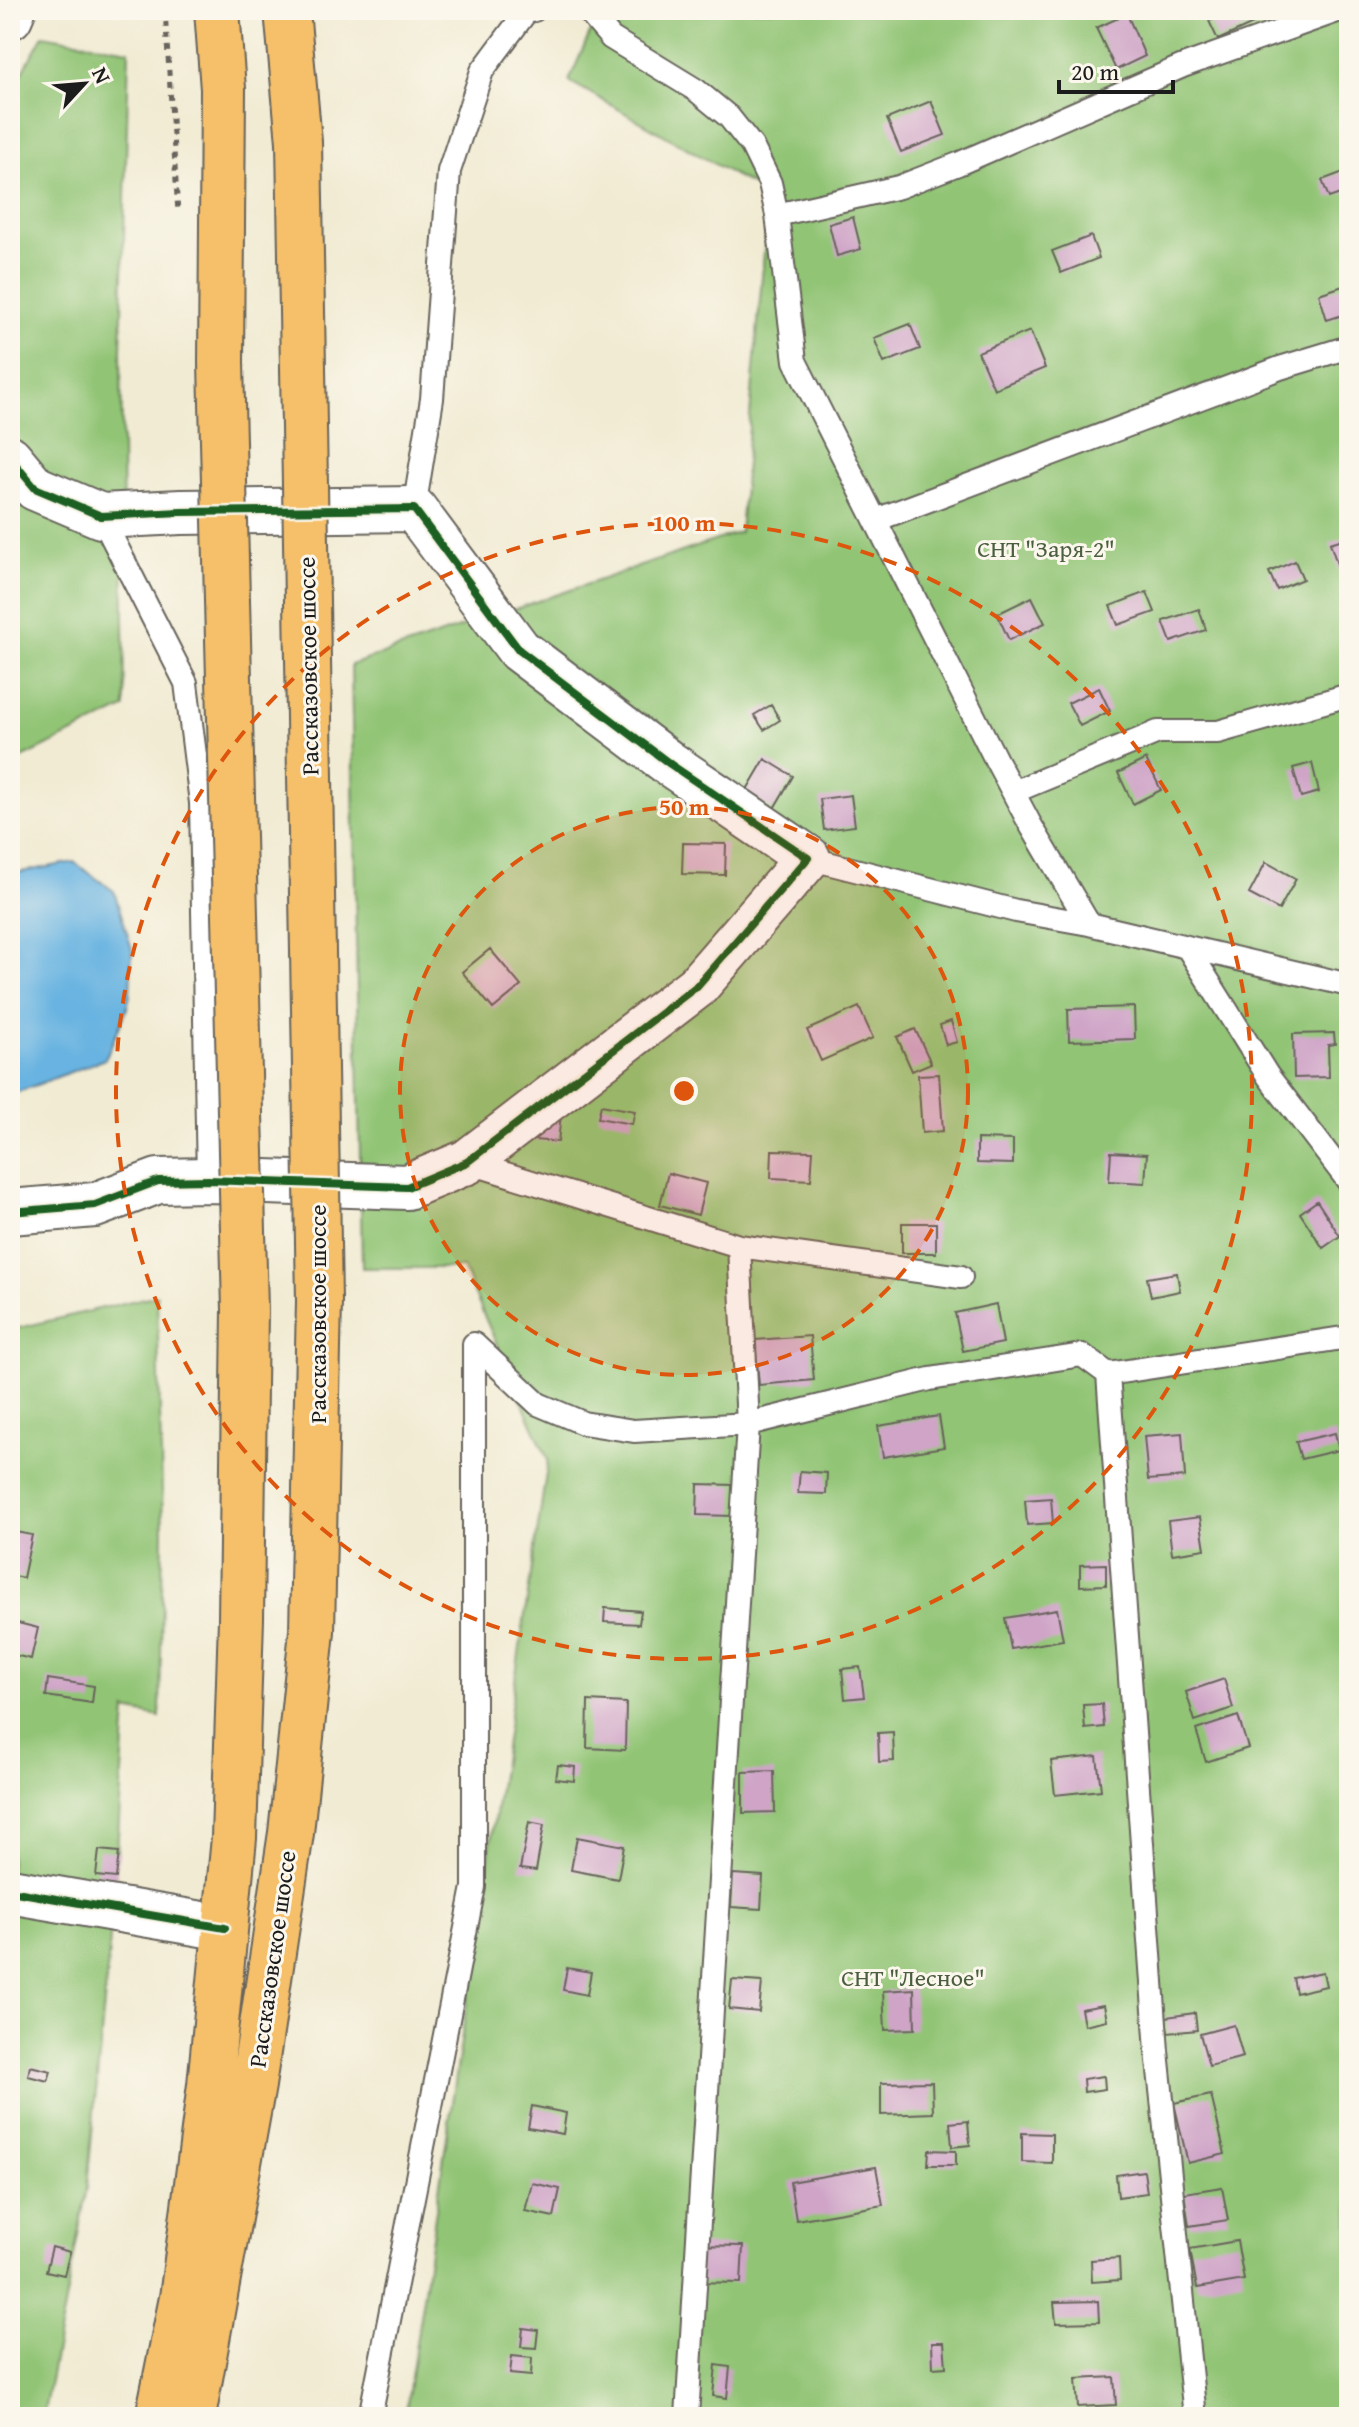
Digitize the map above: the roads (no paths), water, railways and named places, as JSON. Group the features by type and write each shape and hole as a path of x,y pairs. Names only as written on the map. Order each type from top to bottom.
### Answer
{"main road":[{"name":"Рассказовское шоссе","path":"158,2417 182,2298 210,2085 234,1838 241,1619 245,1310 221,363 223,89 217,10"},
{"name":"Рассказовское шоссе","path":"193,2417 253,2085 293,1818 312,1631 319,1301 299,142 287,10"}],"street":[{"path":"10,17 13,10"},
{"path":"10,458 35,488 101,516 414,509 519,650 670,764 808,858 697,986 467,1162 407,1187 158,1181 95,1205 10,1212"},
{"path":"10,1891 225,1928"}],"lane":[{"path":"414,509 432,399 449,171 482,71 526,12 534,10"},
{"path":"587,10 611,38 696,90 729,117 752,146 770,183 777,215 795,361 1013,792 1089,924"},
{"path":"777,215 899,187 1183,66 1340,10"},
{"path":"876,520 1280,368 1349,347"},
{"path":"101,516 186,683 201,803 208,1180"},
{"path":"1013,792 1158,732 1218,732 1349,695"},
{"path":"808,858 1016,911 1089,924 1349,985"},
{"path":"1187,947 1268,1076 1349,1182"},
{"path":"467,1162 739,1246 961,1277"},
{"path":"687,2417 748,1424 739,1246"},
{"path":"370,2417 474,1887 474,1344 538,1404 583,1423 634,1431 748,1424 930,1379 1082,1355 1108,1374 1349,1337"},
{"path":"1108,1374 1157,2051 1195,2417"}],"water":[{"path":"74,862 114,891 132,949 126,1012 105,1059 10,1095 10,874"}],"park label":[{"name":"СНТ \"Заря-2\"","path":"1046,548"},
{"name":"СНТ \"Лесное\"","path":"913,1977"}]}
